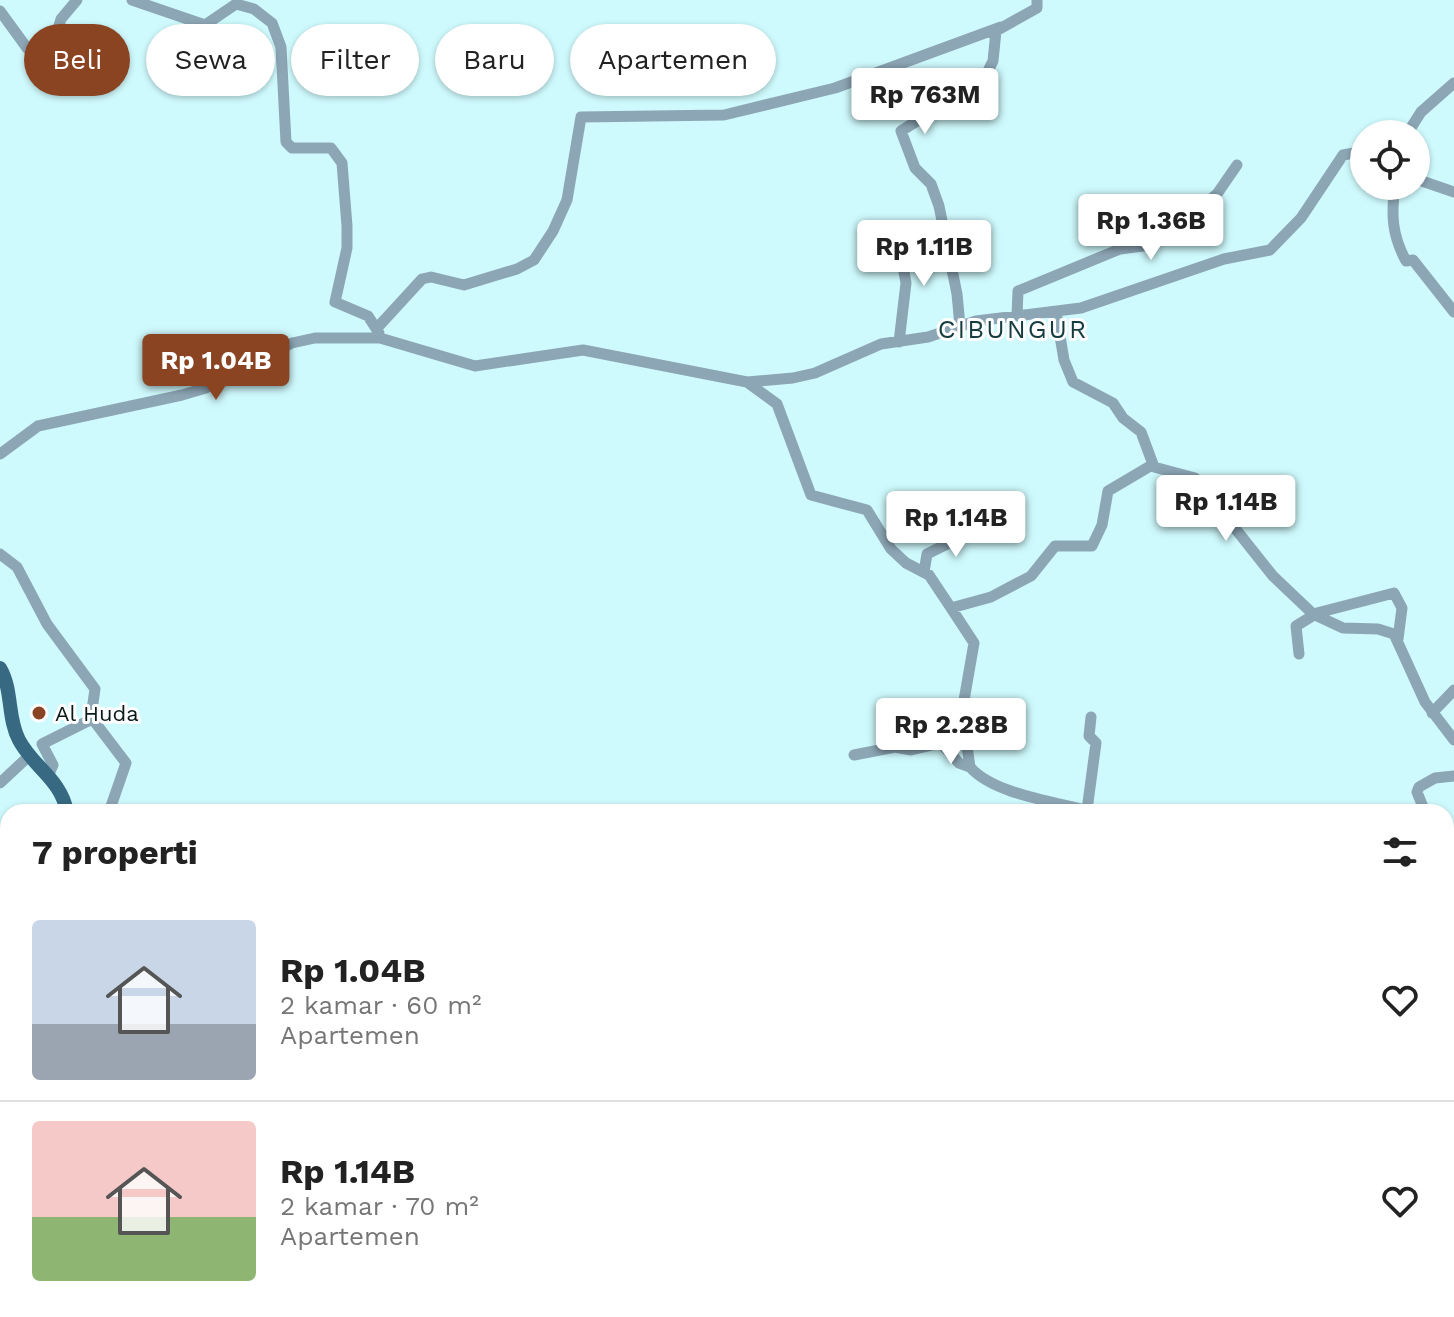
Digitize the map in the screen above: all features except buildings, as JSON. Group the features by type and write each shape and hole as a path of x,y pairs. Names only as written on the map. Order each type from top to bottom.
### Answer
{"main road":[{"path":"0,668 7,681 16,734 30,755 49,774 63,804"}],"street":[{"path":"0,11 27,48 43,56 51,52 61,19 77,0"},
{"path":"132,0 205,25 232,5 241,4 272,23 281,47 286,142 292,148 331,148 342,163 347,248 335,302 368,316 379,332"},
{"path":"379,332 422,279 431,277 464,285 517,269 534,260 567,200 581,117 724,115 835,88 1001,27 1037,8 1037,0"},
{"path":"960,326 957,294 939,206 931,184 915,168 901,131 984,79 993,61 995,35 1001,27"},
{"path":"1416,120 1454,83"},
{"path":"0,454 38,426 206,388 298,340 379,332 475,366 583,350 747,382 815,373 869,348 960,326 1017,315 1056,312 1117,299 1224,259 1270,250 1301,218 1343,155 1350,154"},
{"path":"1017,315 1017,292 1120,249 1143,246 1178,227 1217,194 1237,165"},
{"path":"1430,184 1454,192"},
{"path":"1394,200 1392,225 1406,261 1413,260 1454,312"},
{"path":"897,233 906,283 899,342"},
{"path":"1056,312 1070,379 1081,389 1113,403 1123,418 1141,432 1152,465"},
{"path":"747,382 777,404 811,495 863,507 891,549 924,572 974,643 962,712 970,767"},
{"path":"951,608 991,597 1031,576 1055,546 1092,546 1102,525 1108,491 1152,465 1195,478 1273,576 1314,615 1343,628 1384,629 1398,639 1432,713 1454,740"},
{"path":"924,572 927,554 969,533"},
{"path":"0,554 17,567 61,644 93,684 97,695 90,709 92,719 121,752 126,763 112,804"},
{"path":"1299,654 1296,626 1314,615 1394,592 1402,608 1398,639"},
{"path":"1432,713 1454,690"},
{"path":"1091,717 1089,735 1096,743 1091,804"},
{"path":"49,774 52,763 42,744 92,719"},
{"path":"854,755 895,747 911,750 941,743 959,763 994,783 1066,804"},
{"path":"0,783 30,755"},
{"path":"1422,804 1417,792 1419,787 1435,778 1454,776"}],"place":[{"name":"Al Huda","path":"39,713"}],"district":[{"name":"CIBUNGUR","path":"1013,329"}]}
